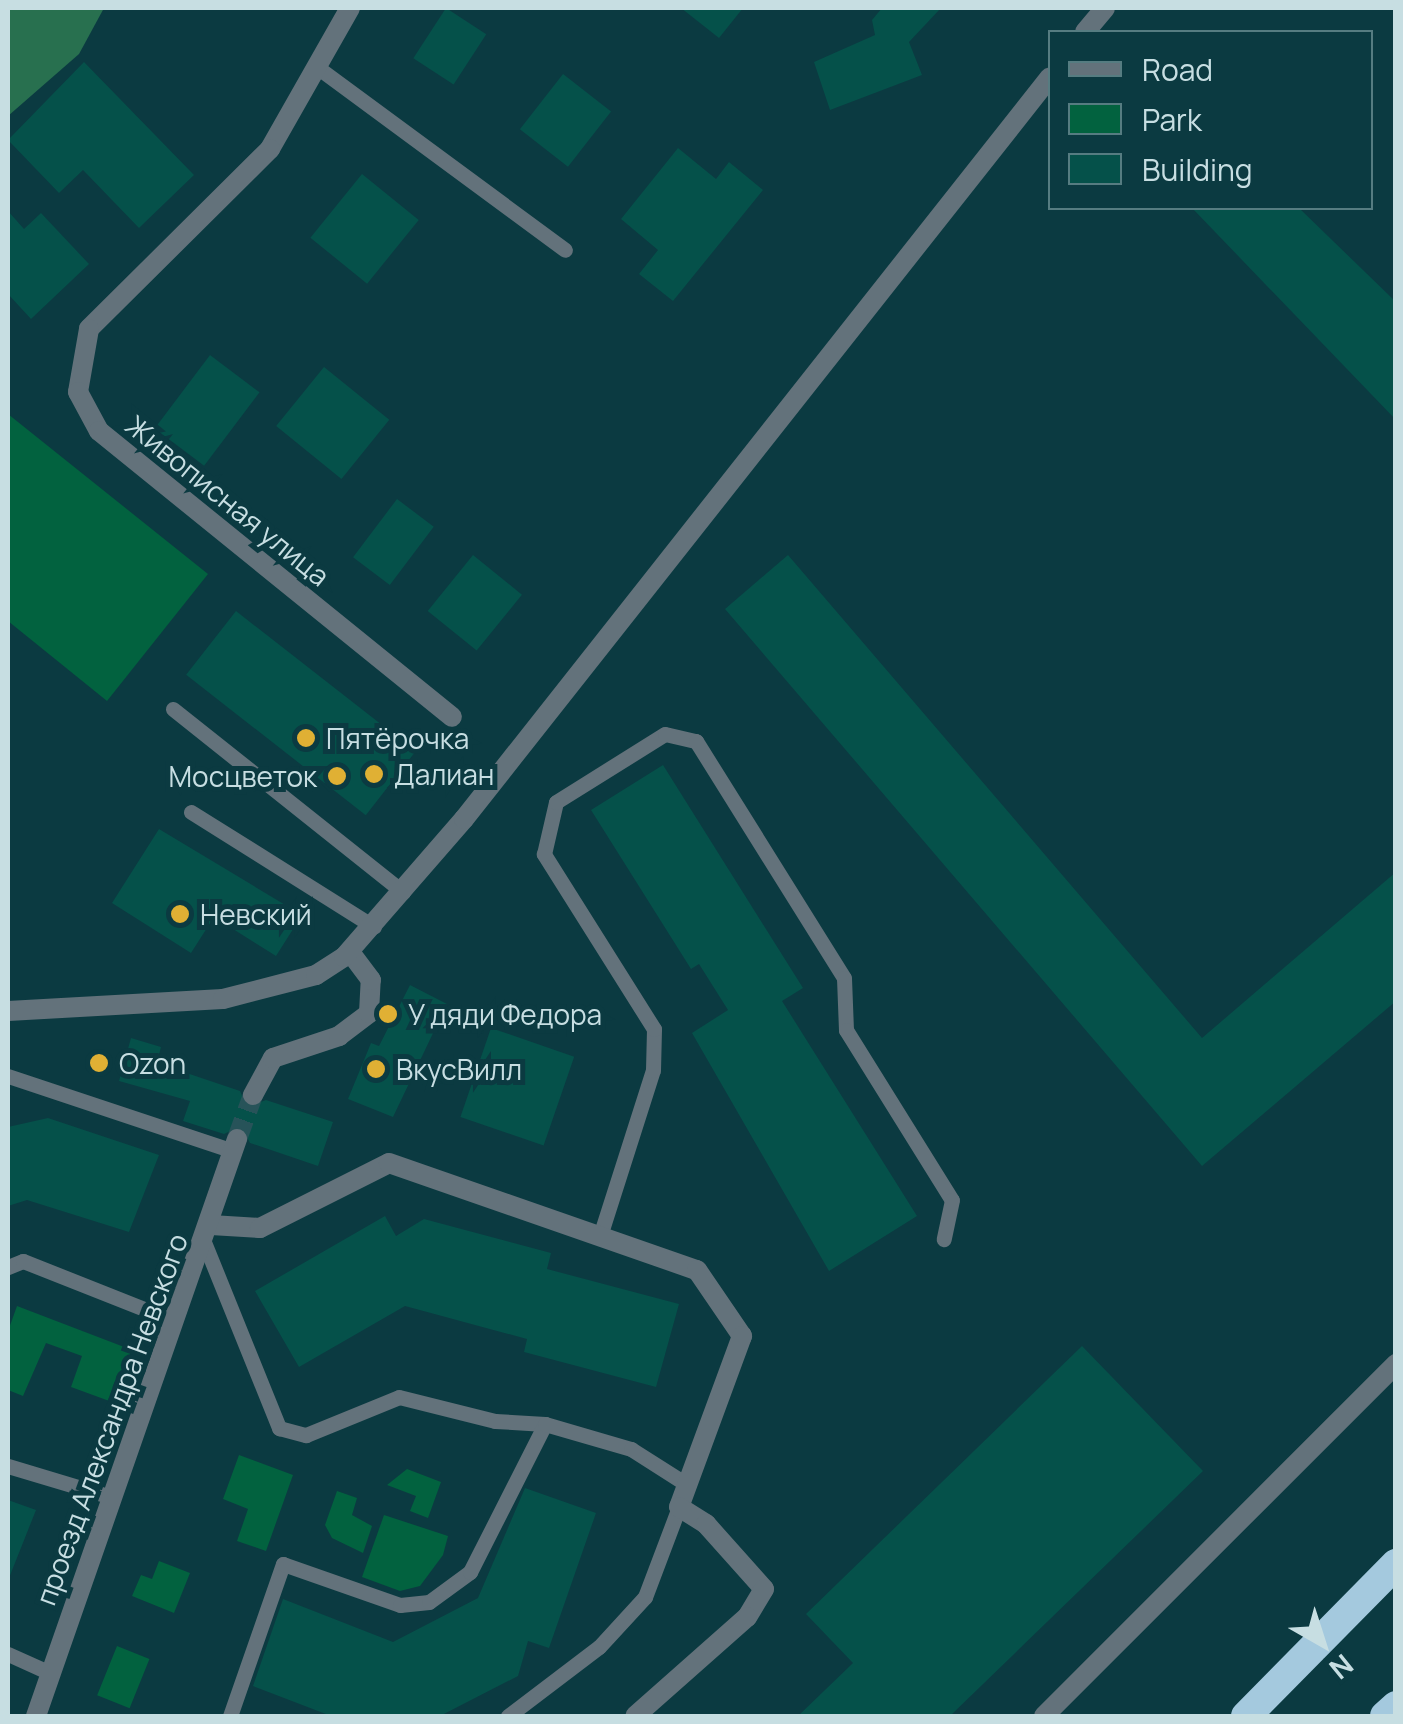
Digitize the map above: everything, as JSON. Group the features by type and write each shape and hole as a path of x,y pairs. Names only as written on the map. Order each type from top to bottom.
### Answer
{"highway":[{"path":"1246,1716 1393,1566"},
{"path":"1385,1716 1396,1706"}],"street":[{"name":"Живописная улица","path":"350,8 270,149 88,329 78,392 99,431 452,716"},
{"path":"1088,30 1105,8"},
{"path":"8,1012 223,999 316,975 350,952 464,819 1048,80"},
{"path":"253,1095 273,1058 339,1036 369,1013 371,980 350,952"},
{"name":"проезд Александра Невского","path":"36,1716 108,1496 208,1234 235,1145"},
{"path":"208,1234 260,1228 388,1164 697,1270 742,1336 679,1507 706,1524 764,1589 747,1617 635,1716"},
{"path":"1044,1716 1396,1364"}],"lane":[{"path":"317,67 566,250"},
{"path":"172,709 403,892"},
{"path":"600,1236 653,1070 654,1029 544,854 556,802 666,734 696,741 844,978 846,1030 952,1200 944,1239"},
{"path":"191,812 374,928"},
{"path":"8,1076 235,1145"},
{"path":"208,1234 279,1428 306,1435 399,1397 494,1421 545,1424 630,1449 686,1484"},
{"path":"8,1267 23,1261 172,1320"},
{"path":"230,1716 283,1564 400,1605 429,1602 470,1572 545,1424"},
{"path":"8,1466 108,1496"},
{"path":"508,1716 599,1647 645,1597 679,1507"},
{"path":"8,1654 50,1672"}],"green space":[{"path":"8,8 104,8 79,54 8,116"},
{"path":"8,414 208,574 107,701 8,621"},
{"path":"17,1306 132,1350 112,1402 71,1387 82,1356 46,1343 23,1396 8,1390 8,1331"},
{"path":"239,1455 293,1475 266,1551 237,1541 248,1509 223,1499"},
{"path":"407,1469 441,1482 428,1518 410,1511 416,1496 387,1485"},
{"path":"337,1491 357,1498 352,1515 372,1526 363,1553 332,1538 325,1525"},
{"path":"384,1515 448,1536 443,1555 420,1586 400,1591 362,1577"},
{"path":"159,1561 190,1573 174,1613 132,1596 141,1575 152,1579"},
{"path":"117,1646 149,1659 130,1708 97,1695"}],"building":[{"path":"446,8 486,34 454,84 413,58"},
{"path":"681,8 743,8 719,38"},
{"path":"882,8 941,8 909,42 922,75 830,110 814,62 875,35 872,20"},
{"path":"84,62 194,175 139,228 83,170 59,193 8,140"},
{"path":"563,74 611,112 568,167 520,129"},
{"path":"678,148 716,179 729,162 763,190 673,301 639,274 658,250 621,219"},
{"path":"362,174 419,220 367,284 310,238"},
{"path":"1194,210 1301,210 1396,302 1396,420"},
{"path":"8,211 24,229 41,213 89,264 31,319 8,294"},
{"path":"210,355 260,392 204,466 155,428"},
{"path":"324,367 389,420 341,479 276,426"},
{"path":"397,499 434,527 390,585 353,557"},
{"path":"473,555 522,595 477,651 428,611"},
{"path":"788,555 1202,1038 1396,872 1396,1001 1202,1166 725,609"},
{"path":"236,611 416,751 366,815 186,675"},
{"path":"663,765 803,988 782,1001 917,1216 829,1271 692,1033 728,1010 699,964 691,969 591,810"},
{"path":"159,829 302,915 276,956 214,917 191,953 112,903"},
{"path":"410,985 447,1004 393,1117 348,1099 371,1043 379,1046"},
{"path":"491,1028 574,1057 544,1146 460,1117"},
{"path":"131,1038 161,1047 157,1063 240,1091 247,1107 266,1100 333,1122 318,1166 250,1143 241,1126 224,1134 183,1121 190,1101 119,1081"},
{"path":"48,1118 159,1155 129,1232 27,1200 8,1206 8,1127"},
{"path":"385,1216 396,1236 424,1219 551,1253 547,1269 679,1304 656,1387 524,1352 527,1339 405,1306 299,1367 255,1291"},
{"path":"1082,1346 1203,1471 950,1716 798,1716 853,1663 806,1614"},
{"path":"525,1488 596,1513 549,1648 528,1641 518,1676 440,1716 331,1716 253,1686 283,1599 393,1642 478,1598"},
{"path":"8,1500 36,1510 9,1578 8,1578"}],"tunnel":[{"path":"237,1139 253,1095"}],"place":[{"name":"Пятёрочка","path":"306,738"},
{"name":"Далиан","path":"374,774"},
{"name":"Мосцветок","path":"337,776"},
{"name":"Невский","path":"180,914"},
{"name":"У дяди Федора","path":"388,1014"},
{"name":"Ozon","path":"99,1063"},
{"name":"ВкусВилл","path":"376,1069"}]}
